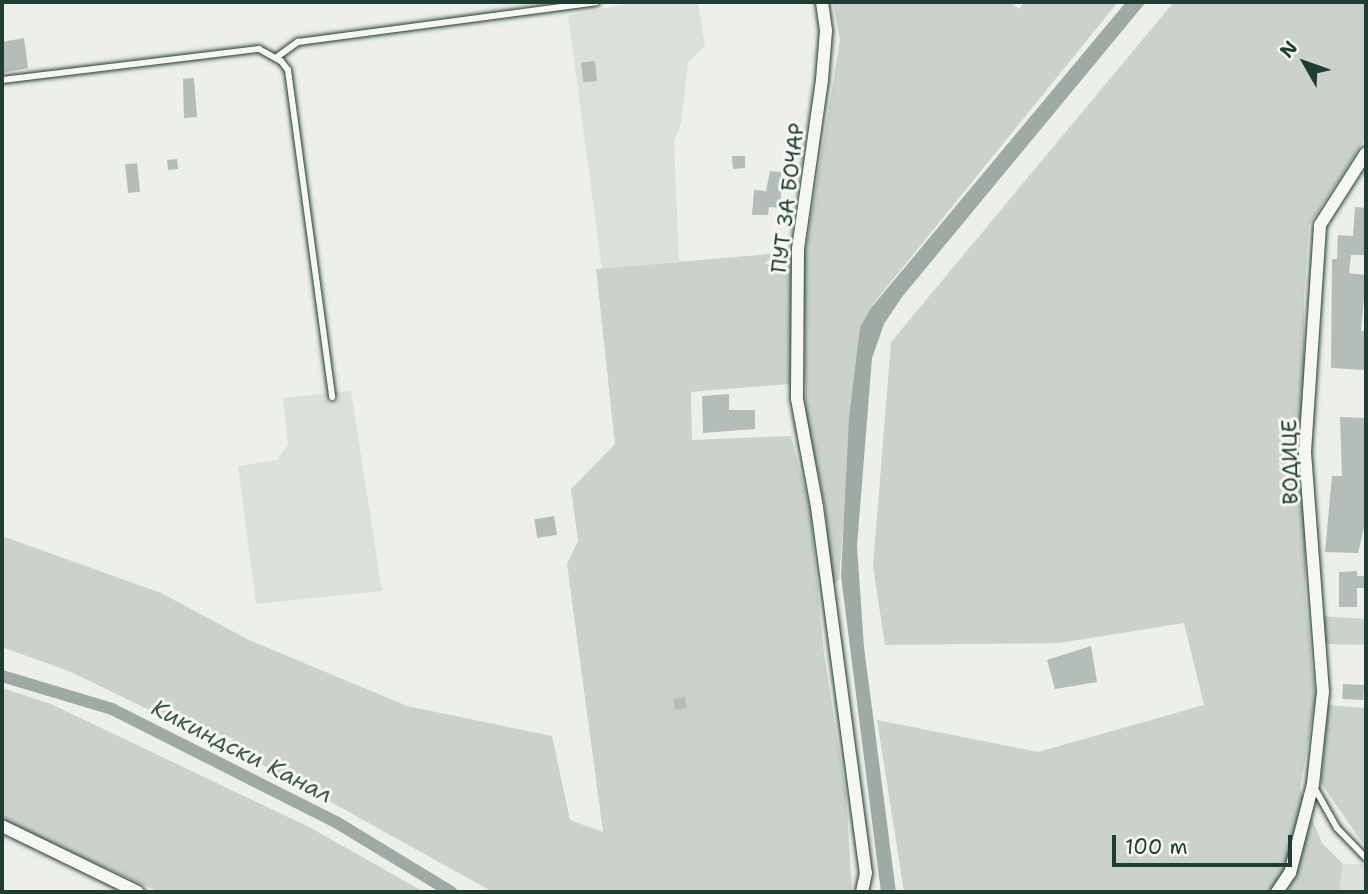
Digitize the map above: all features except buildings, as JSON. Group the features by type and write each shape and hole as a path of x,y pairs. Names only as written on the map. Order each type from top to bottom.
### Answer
{"street":[{"name":"ПУТ ЗА БОЧАР","path":"822,2 826,31 822,80 798,249 797,399 819,520 866,873 862,892"},
{"name":"ВОДИЦЕ","path":"1277,892 1290,873 1313,784 1323,692 1305,452 1320,225 1366,153"},
{"path":"2,826 138,892"}],"lane":[{"path":"276,57 298,42 596,2"},
{"path":"2,80 259,49 276,57 288,70 332,397"},
{"path":"1313,784 1337,828 1366,858"}],"shaded area":[{"path":"635,2 698,2 705,46 688,63 681,124 674,141 679,261 602,269 568,16"},
{"path":"833,2 1010,2 1019,9 1024,2 1118,2 874,303 860,327 839,580 832,584 825,507 806,413 803,265 840,40"},
{"path":"1126,2 1146,2 902,297 884,324 872,358 857,546 864,647 896,892 881,892 841,576 849,419 860,327 871,308"},
{"path":"1174,2 1366,2 1366,138 1309,225 1304,299 1305,590 1315,699 1300,790 1322,843 1343,864 1339,892 904,892 877,720 1038,752 1204,705 1184,623 1059,643 885,645 873,566 891,342"},
{"path":"792,252 790,384 691,392 692,440 791,436 810,509 824,654 846,794 852,892 493,892 273,770 71,672 2,647 2,536 161,593 249,640 407,706 552,736 570,820 603,832 567,564 578,541 571,489 615,444 596,269"},
{"path":"351,391 382,591 256,604 238,466 277,460 288,445 283,398"},
{"path":"1320,616 1366,619 1366,645 1324,644"},
{"path":"2,688 51,704 311,828 424,892 159,892 2,820"},
{"path":"1328,705 1366,708 1366,848 1321,783"},
{"path":"1343,864 1366,864 1366,892 1339,892"}],"waterway":[{"name":"Кикиндски Канал","path":"2,676 112,709 336,822 451,892"}]}
